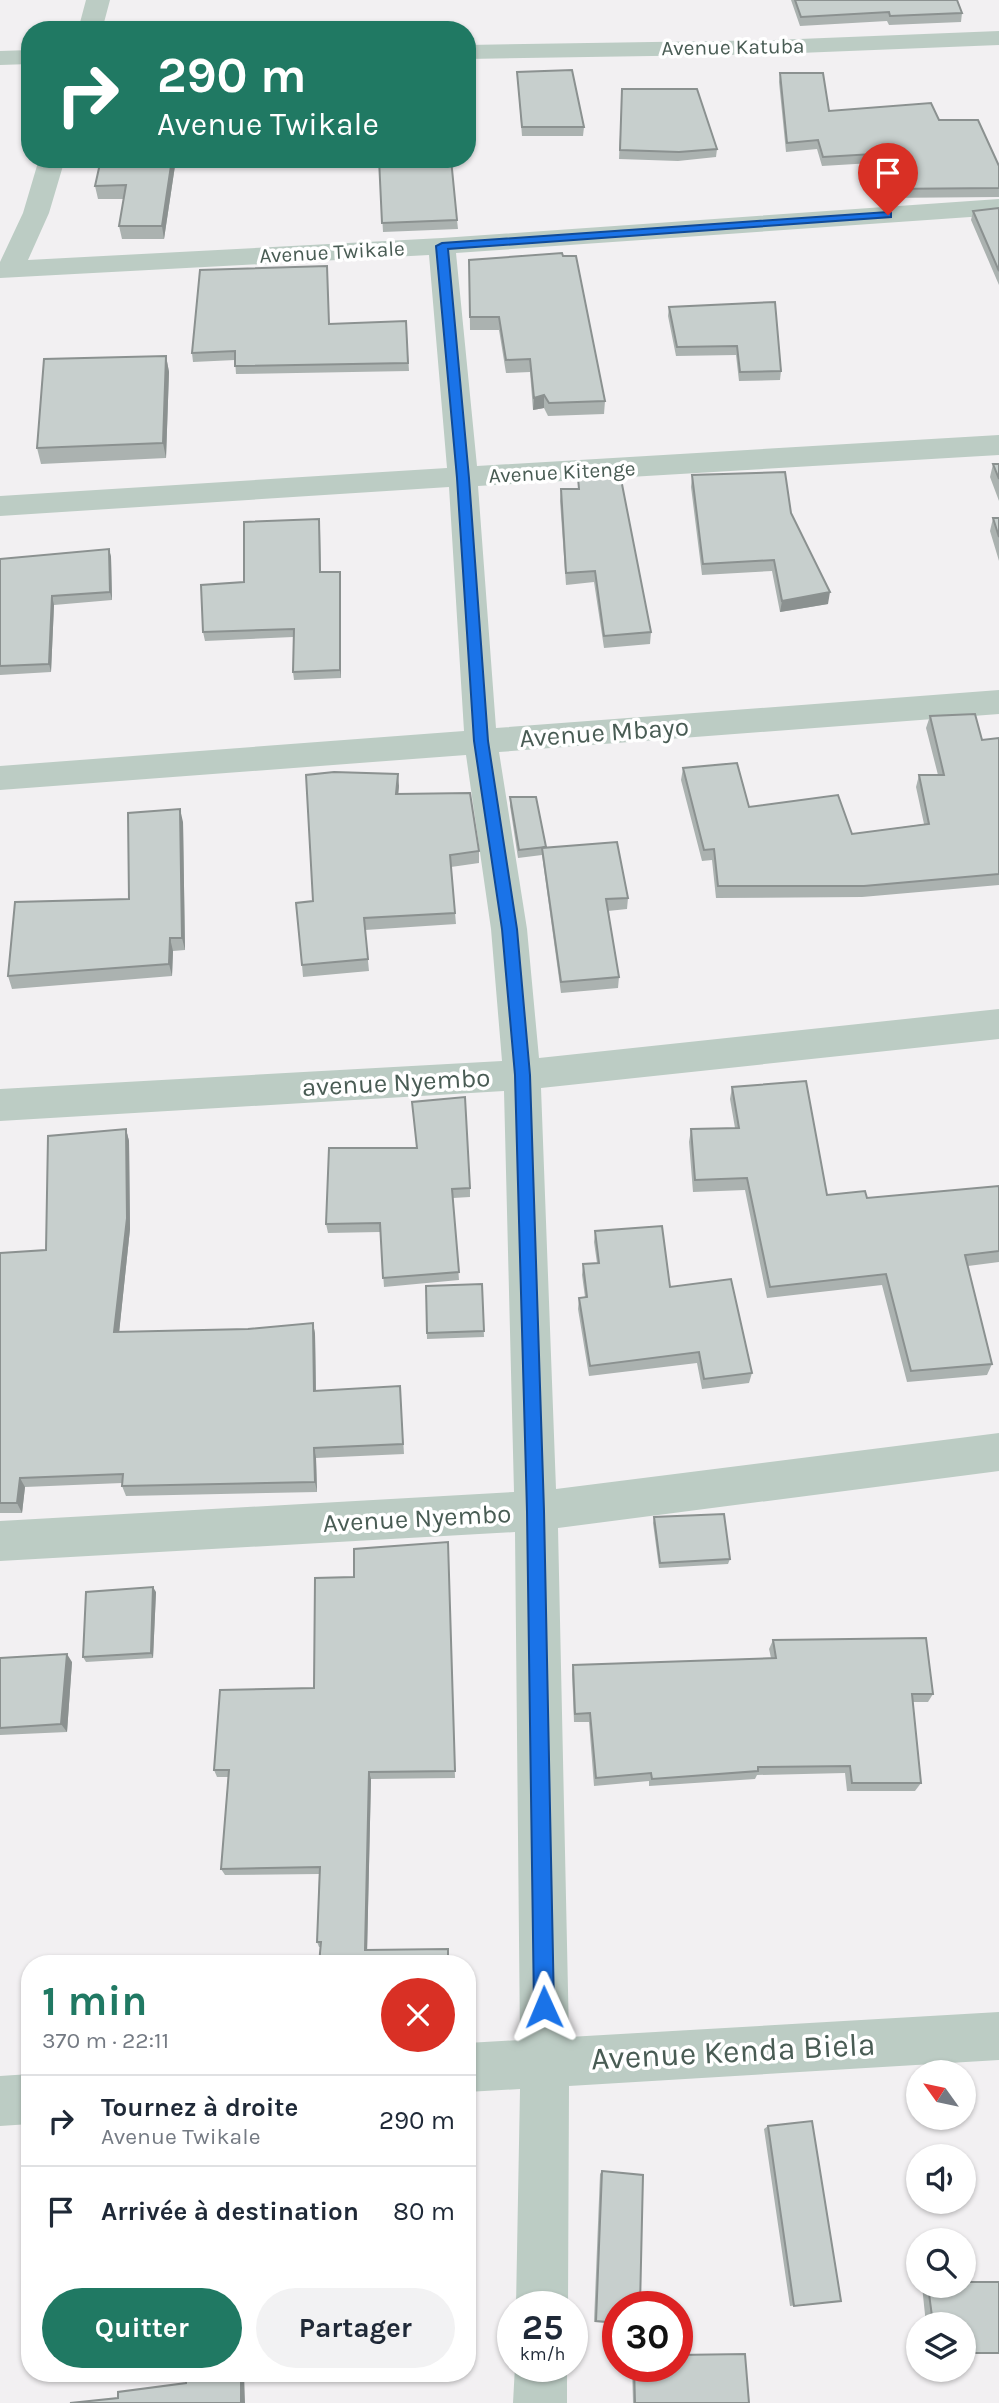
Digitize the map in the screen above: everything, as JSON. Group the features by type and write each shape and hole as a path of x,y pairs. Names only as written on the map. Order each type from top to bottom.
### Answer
{"street":[{"path":"92,21 98,0"},
{"name":"Avenue Katuba","path":"476,52 774,47 999,38"},
{"path":"0,58 21,57"},
{"path":"5,270 36,213 49,168"},
{"name":"Avenue Twikale","path":"5,270 442,246 999,207"},
{"path":"442,246 463,478 481,741 509,929 522,1075 536,1511 545,2062 542,2291"},
{"name":"Avenue Kitenge","path":"0,506 198,490 463,478 999,445"},
{"name":"Avenue Mbayo","path":"0,778 999,702"},
{"name":"avenue Nyembo","path":"0,1105 522,1075 999,1024"},
{"name":"Avenue Nyembo","path":"0,1541 536,1511 999,1452"},
{"name":"Avenue Kenda Biela","path":"476,2067 999,2036"},
{"path":"0,2101 21,2100"},
{"path":"540,2403 541,2382"}],"building":[{"path":"795,0 957,0 962,13 890,16 889,12 801,17"},
{"path":"572,70 584,127 522,127 517,72"},
{"path":"780,73 823,73 829,111 931,103 939,120 978,120 999,166 999,188 882,189 873,154 823,157 818,140 787,143"},
{"path":"622,89 697,89 717,149 679,152 620,150"},
{"path":"99,168 171,168 162,226 119,226 126,185 95,186"},
{"path":"379,168 452,168 457,220 382,223"},
{"path":"999,208 999,271 973,211"},
{"path":"562,253 563,256 576,256 605,401 549,403 544,395 534,398 530,359 506,360 499,317 470,317 469,260"},
{"path":"327,266 329,324 406,321 408,363 235,366 235,351 192,353 200,270"},
{"path":"775,302 781,371 740,372 737,346 677,347 669,307"},
{"path":"166,356 163,443 37,448 44,359"},
{"path":"993,464 999,464 999,479"},
{"path":"785,472 791,513 830,592 782,601 774,560 703,564 692,475"},
{"path":"620,474 651,632 604,636 595,571 566,573 561,489 579,489 578,478"},
{"path":"993,518 999,518 999,537"},
{"path":"319,519 320,572 340,572 340,670 293,672 294,629 203,632 201,585 244,582 244,522"},
{"path":"109,549 110,592 52,596 49,664 0,666 0,559"},
{"path":"975,714 982,740 999,738 999,874 864,886 718,886 714,849 704,850 683,768 737,763 749,807 838,795 852,834 929,824 919,775 944,775 930,716"},
{"path":"334,772 398,774 396,794 470,793 479,851 450,855 455,913 364,918 368,959 302,965 296,903 313,901 306,775"},
{"path":"510,797 536,797 546,847 519,850"},
{"path":"180,809 182,938 170,938 169,964 8,976 15,902 129,899 128,813"},
{"path":"617,842 628,898 606,899 619,977 561,982 542,848"},
{"path":"806,1081 827,1195 865,1191 867,1198 999,1186 999,1251 965,1255 992,1364 911,1371 886,1274 770,1287 747,1178 695,1180 691,1129 739,1128 732,1087"},
{"path":"465,1097 470,1188 452,1189 459,1272 383,1278 380,1223 326,1224 329,1148 417,1148 412,1102"},
{"path":"126,1129 127,1218 114,1332 248,1329 313,1323 314,1391 400,1386 403,1444 314,1448 315,1482 122,1486 123,1474 20,1478 17,1503 0,1503 0,1253 46,1250 48,1136"},
{"path":"662,1226 670,1287 731,1279 752,1373 704,1379 699,1352 590,1366 579,1298 587,1297 583,1264 599,1263 595,1231"},
{"path":"482,1284 484,1331 427,1333 426,1286"},
{"path":"724,1514 730,1559 660,1563 654,1517"},
{"path":"448,1542 455,1771 369,1772 365,1950 448,1949 448,1955 320,1955 321,1942 317,1942 320,1867 221,1869 229,1770 214,1770 220,1690 314,1688 315,1578 354,1577 354,1549"},
{"path":"153,1587 151,1653 83,1657 86,1592"},
{"path":"926,1638 933,1694 912,1694 921,1783 852,1783 850,1766 758,1767 758,1771 652,1779 651,1773 596,1778 590,1713 575,1714 573,1665 776,1658 773,1640"},
{"path":"67,1654 61,1724 0,1728 0,1658"},
{"path":"812,2121 841,2301 794,2306 768,2126"},
{"path":"602,2171 643,2175 640,2291 602,2291 602,2322 596,2321"},
{"path":"976,2282 999,2282 999,2353 976,2353 976,2312 931,2312 930,2298 976,2298"},
{"path":"745,2354 749,2403 635,2403 634,2382 693,2382 693,2355"},
{"path":"241,2382 241,2403 70,2403 118,2398 118,2392 186,2383"}],"route":[{"path":"544,2007 536,1511 522,1075 509,929 481,741 463,478 442,246 888,215"}]}
